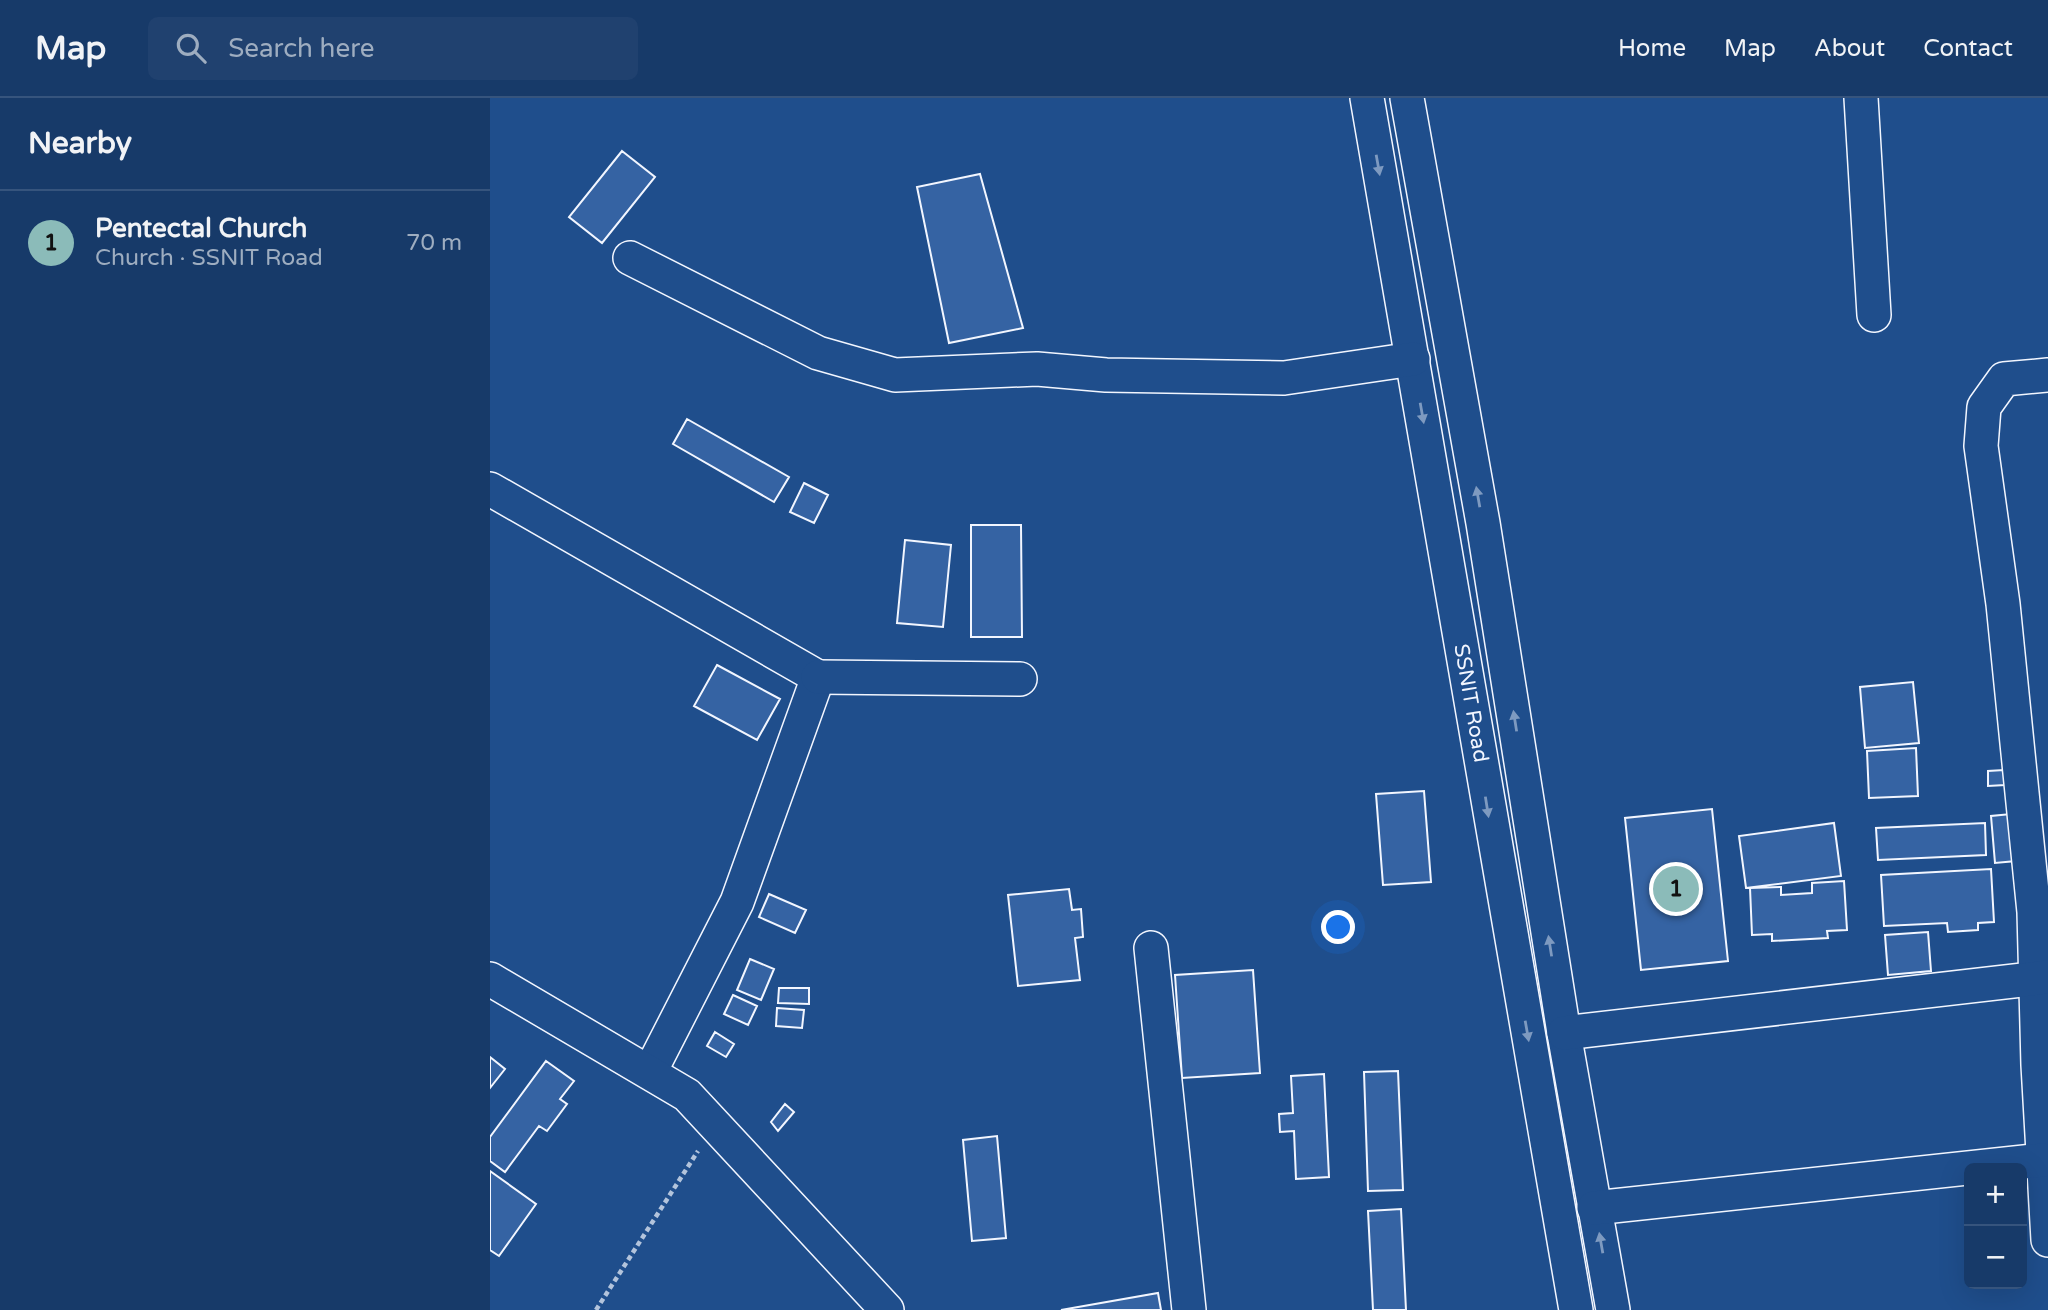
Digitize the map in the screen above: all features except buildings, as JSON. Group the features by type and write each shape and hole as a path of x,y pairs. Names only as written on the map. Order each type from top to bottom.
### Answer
{"street":[{"name":"SSNIT Road","path":"1367,98 1496,861 1576,1310"},
{"name":"SSNIT Road","path":"1407,98 1485,536 1564,1033 1613,1310"},
{"path":"1861,98 1874,316"},
{"path":"629,258 818,353 895,375 1037,369 1106,375 1283,378 1413,359"},
{"path":"2048,374 2004,379 1984,407 1981,446 2019,744 2041,977 2043,1160 2048,1240"},
{"path":"490,489 818,677 1020,679"},
{"path":"650,1070 737,902 818,677"},
{"path":"1151,948 1189,1310"},
{"path":"1564,1033 2041,977"},
{"path":"490,979 650,1070 687,1095 887,1310"},
{"path":"1594,1209 2043,1160"}],"path":[{"path":"596,1310 716,1124"}],"place":[{"name":"Pentectal Church","path":"1676,889"}]}
